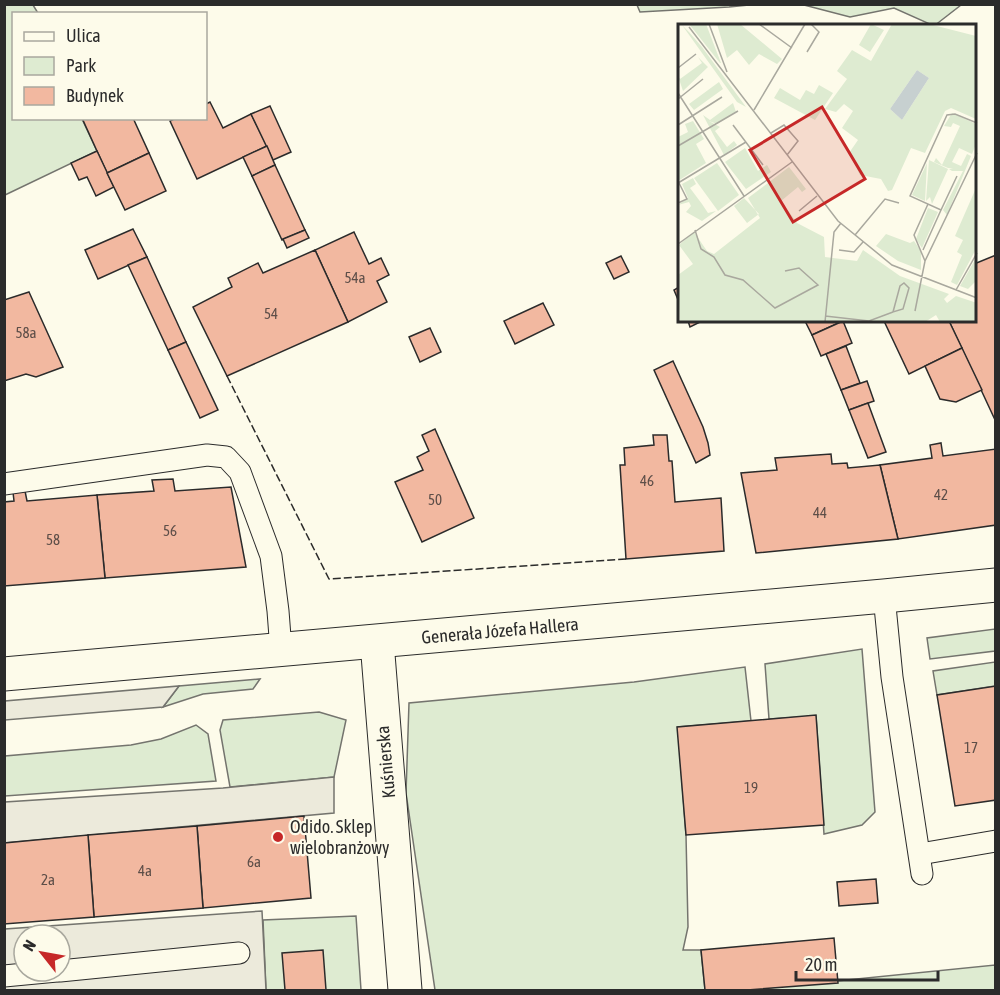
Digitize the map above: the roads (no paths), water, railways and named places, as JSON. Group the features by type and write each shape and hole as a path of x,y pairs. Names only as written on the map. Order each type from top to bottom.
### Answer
{"street":[{"name":"Generała Józefa Hallera","path":"4,674 996,585"},
{"name":"Kuśnierska","path":"376,642 405,990"}],"lane":[{"path":"4,484 207,455 226,457 240,472 271,556 281,650"},
{"path":"884,596 892,677 921,864 996,841"},
{"path":"72,970 239,953"}],"place":[{"name":"Odido. Sklep wielobranżowy","path":"278,837"}]}
